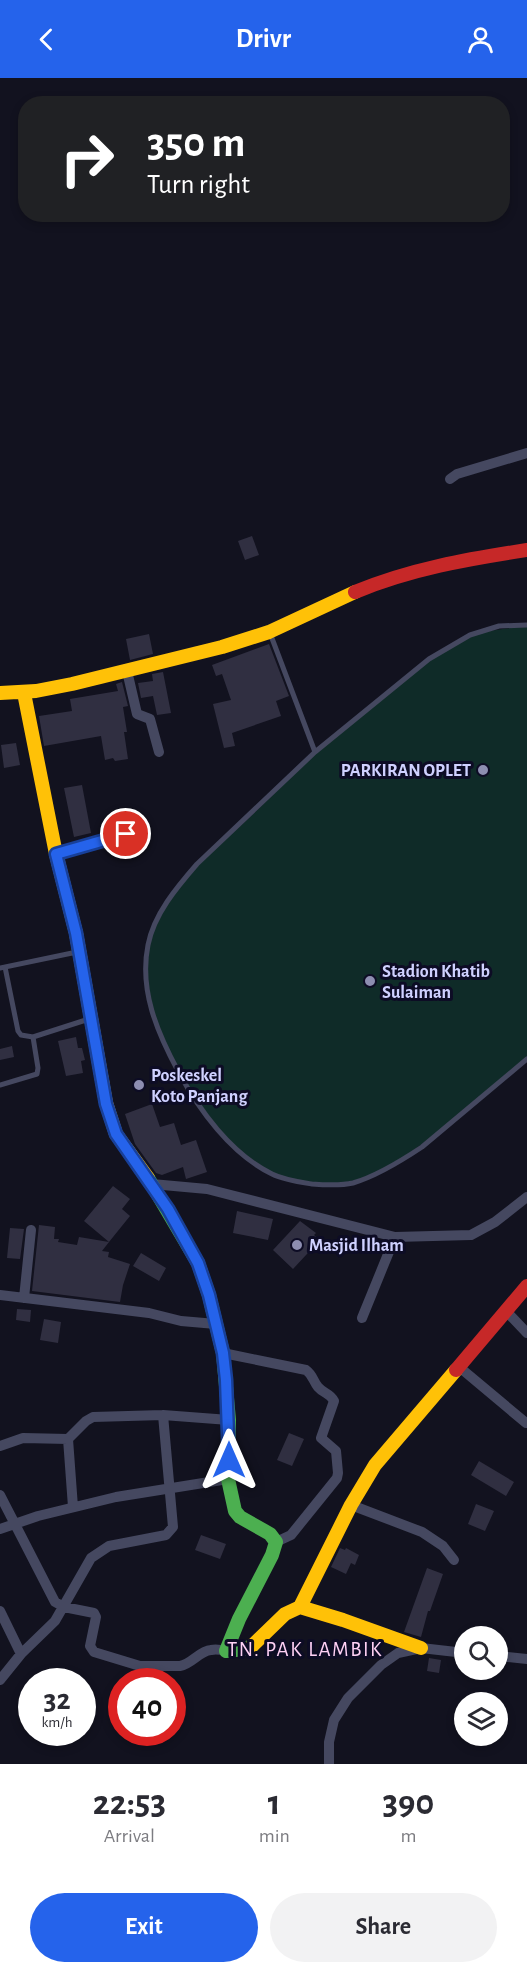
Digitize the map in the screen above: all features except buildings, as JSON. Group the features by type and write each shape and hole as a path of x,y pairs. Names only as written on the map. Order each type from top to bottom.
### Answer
{"street":[{"path":"450,479 461,472 527,453"},
{"path":"0,693 24,693 207,651 269,632 387,580 474,558 527,550"},
{"path":"127,671 136,714 150,719 159,752"},
{"path":"24,693 56,854 76,933 106,1104 116,1134 152,1184 198,1263 209,1295 223,1353 229,1420 228,1479 237,1515 270,1534 276,1542"},
{"path":"152,1184 207,1189 395,1237 471,1235 495,1222 527,1197"},
{"path":"24,1298 31,1230"},
{"path":"362,1318 395,1237"},
{"path":"0,1495 55,1602 64,1607 94,1613 96,1617 90,1646 94,1652 134,1665 184,1665 206,1651 226,1651 250,1647 285,1614 300,1607 351,1504 375,1466 527,1286"},
{"path":"0,1295 149,1313 181,1321 216,1324"},
{"path":"506,1311 527,1333"},
{"path":"223,1353 306,1370 310,1372 318,1388 330,1395 334,1401 321,1438 336,1451 337,1478 291,1536 276,1542"},
{"path":"458,1366 526,1423"},
{"path":"0,1446 23,1438 68,1439 93,1417 163,1415 229,1420"},
{"path":"0,1680 21,1654 50,1626 64,1607 90,1558 109,1546 166,1535 171,1531 173,1527 163,1415"},
{"path":"68,1439 73,1507"},
{"path":"0,1528 73,1507 170,1487 228,1479"},
{"path":"351,1504 422,1532 443,1546 454,1560"},
{"path":"226,1651 276,1542"},
{"path":"300,1607 421,1648 454,1652"},
{"path":"0,1611 21,1654"},
{"path":"329,1764 331,1729 348,1698 381,1665 398,1653 421,1648"},
{"path":"508,1657 527,1659"}],"lane":[{"path":"527,625 499,626 463,638 444,649 315,752 197,864 170,898 152,931 148,945 146,970 147,988 156,1027 183,1081 203,1111 232,1144 254,1163 270,1173 302,1182 342,1185 370,1176 406,1158 527,1059"},
{"path":"269,632 315,752"},
{"path":"56,854 126,834"},
{"path":"78,951 3,967 18,1032 27,1037 33,1036 91,1018"},
{"path":"0,1085 37,1074 33,1036"}],"green space":[{"path":"527,627 527,1057 423,1143 367,1177 327,1184 300,1181 275,1174 253,1161 232,1143 192,1093 175,1064 161,1033 152,1003 148,973 150,945 157,923 175,894 209,855 314,755 421,667 442,651 479,633"}],"traffic: fast":[{"path":"148,1178 198,1263 209,1295 223,1353 229,1420 228,1479 235,1511 240,1517 270,1534 276,1542 226,1651 252,1646"}],"traffic: slow":[{"path":"0,693 36,691 72,684 222,647 269,632 355,592"},
{"path":"24,693 56,854 76,933 106,1103 116,1134 148,1178"},
{"path":"300,1607 351,1505 375,1465 456,1370"},
{"path":"252,1646 285,1614 300,1607 421,1648"}],"traffic: jam":[{"path":"355,592 418,571 527,550"},
{"path":"456,1370 527,1286"}],"place":[{"name":"PARKIRAN OPLET","path":"483,770"},
{"name":"Stadion Khatib Sulaiman","path":"370,981"},
{"name":"Poskeskel Koto Panjang","path":"139,1085"},
{"name":"Masjid Ilham","path":"297,1245"}],"district":[{"name":"TN. PAK LAMBIK","path":"305,1649"}],"route":[{"path":"126,834 56,854 76,933 106,1104 116,1134 168,1209 198,1263 209,1295 223,1353 229,1420 229,1460"}]}
